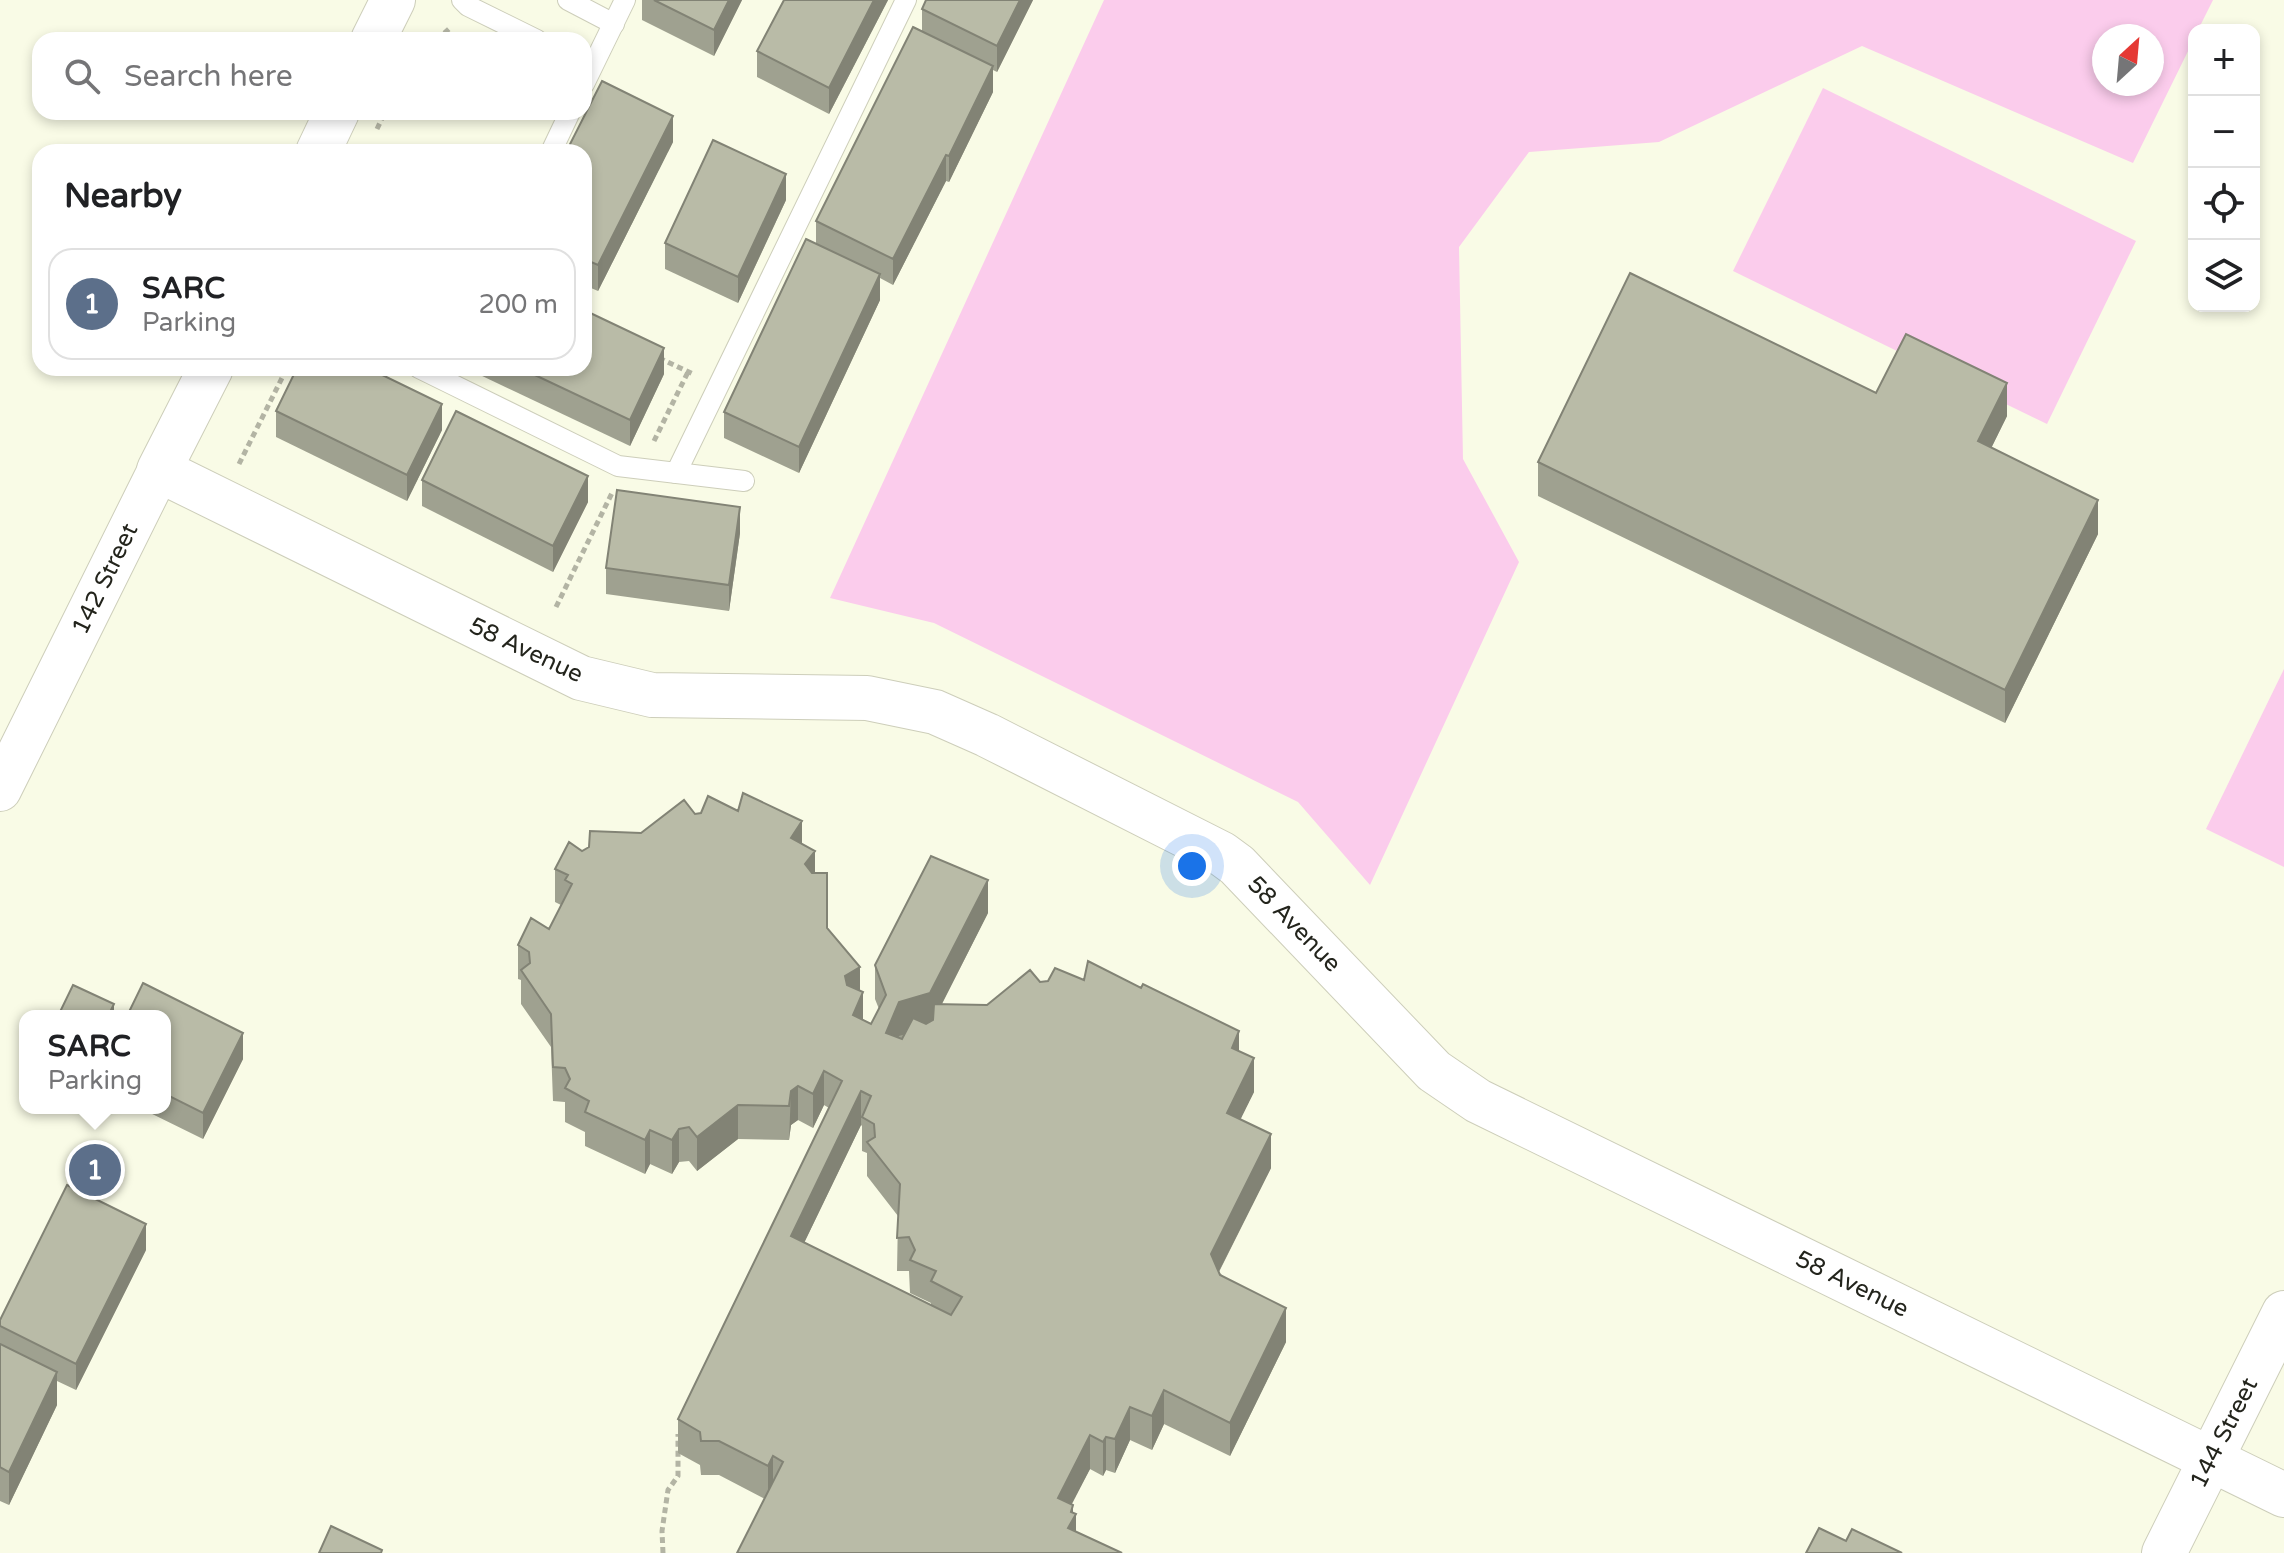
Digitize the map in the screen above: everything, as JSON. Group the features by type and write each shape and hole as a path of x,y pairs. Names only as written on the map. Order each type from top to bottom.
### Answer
{"street":[{"path":"377,32 393,0"},
{"path":"322,144 333,120"},
{"name":"142 Street","path":"0,790 207,376"},
{"name":"58 Avenue","path":"159,470 581,678 652,695 867,698 935,712 987,735 1222,854 1237,865 1434,1071 1478,1101 2284,1495"},
{"name":"144 Street","path":"2164,1553 2284,1313"}],"lane":[{"path":"462,0 521,32"},
{"path":"568,0 614,24"},
{"path":"592,63 625,0"},
{"path":"676,473 906,0"},
{"path":"555,144 566,120"},
{"path":"448,376 618,466 744,481"}],"path":[{"path":"647,352 718,386"},
{"path":"648,453 688,372"},
{"path":"236,471 283,376"},
{"path":"556,607 615,486"},
{"path":"663,1553 662,1531 668,1490 678,1476 678,1424"}],"shaded area":[{"path":"1104,0 2213,0 2201,24 2188,24 2188,51 2133,163 1862,46 1659,142 1529,152 1459,247 1463,459 1519,562 1370,885 1298,802 934,623 830,598"},
{"path":"1823,88 2136,241 2047,424 1733,271"},
{"path":"2284,669 2284,867 2206,829"}],"building":[{"path":"654,0 729,0 714,30"},
{"path":"784,0 874,0 829,88 757,51"},
{"path":"926,0 1020,0 997,46 922,9"},
{"path":"913,27 993,66 893,259 816,221"},
{"path":"602,81 673,116 598,265 592,262 592,144 570,144 582,120 592,120 592,101"},
{"path":"713,140 786,174 738,277 665,243"},
{"path":"806,239 880,274 799,447 724,412"},
{"path":"1630,273 1876,393 1906,334 2007,383 1978,441 2098,500 2005,690 1538,462"},
{"path":"592,314 664,348 630,420 537,376 592,376"},
{"path":"293,376 384,376 442,404 407,475 276,411"},
{"path":"456,411 588,476 553,546 422,480"},
{"path":"617,490 740,507 729,585 606,568"},
{"path":"743,793 802,821 791,838 815,851 805,864 812,873 827,873 827,928 860,967 845,976 847,985 863,992 853,1015 871,1024 886,995 875,965 931,856 988,880 930,993 899,1002 886,1033 902,1039 913,1018 926,1024 933,1020 934,1004 987,1005 1030,970 1040,982 1048,981 1055,968 1084,980 1088,961 1239,1031 1232,1048 1254,1058 1227,1113 1271,1134 1211,1254 1220,1275 1286,1308 1230,1423 1164,1390 1152,1416 1130,1407 1115,1439 1106,1437 1103,1442 1090,1435 1058,1498 1073,1505 1071,1512 1076,1514 1068,1528 1122,1553 737,1553 783,1462 773,1456 768,1466 719,1441 701,1441 700,1432 678,1419 842,1081 824,1071 813,1094 798,1086 791,1091 789,1106 738,1105 697,1137 689,1127 679,1129 672,1140 650,1130 645,1140 585,1112 589,1101 565,1088 570,1079 565,1068 553,1067 551,1014 521,970 530,963 529,952 518,945 531,918 549,929 572,884 565,880 568,875 555,869 569,842 582,851 589,847 590,831 641,833 684,800 695,814 701,813 708,796 738,811","holes":["861,1091 871,1096 862,1117 874,1124 875,1137 867,1142 900,1184 897,1238 909,1237 915,1250 910,1260 936,1271 931,1281 962,1297 951,1315 791,1236"]},
{"path":"143,983 243,1033 203,1113 171,1097 171,1010 130,1010"},
{"path":"73,985 114,1004 111,1010 61,1010"},
{"path":"67,1185 146,1224 76,1364 0,1326 0,1320"},
{"path":"0,1344 57,1372 9,1472 0,1467"},
{"path":"331,1526 382,1550 381,1553 319,1553"},
{"path":"1819,1528 1846,1541 1852,1529 1902,1553 1806,1553"}],"place":[{"name":"SARC","path":"95,1170"}]}
